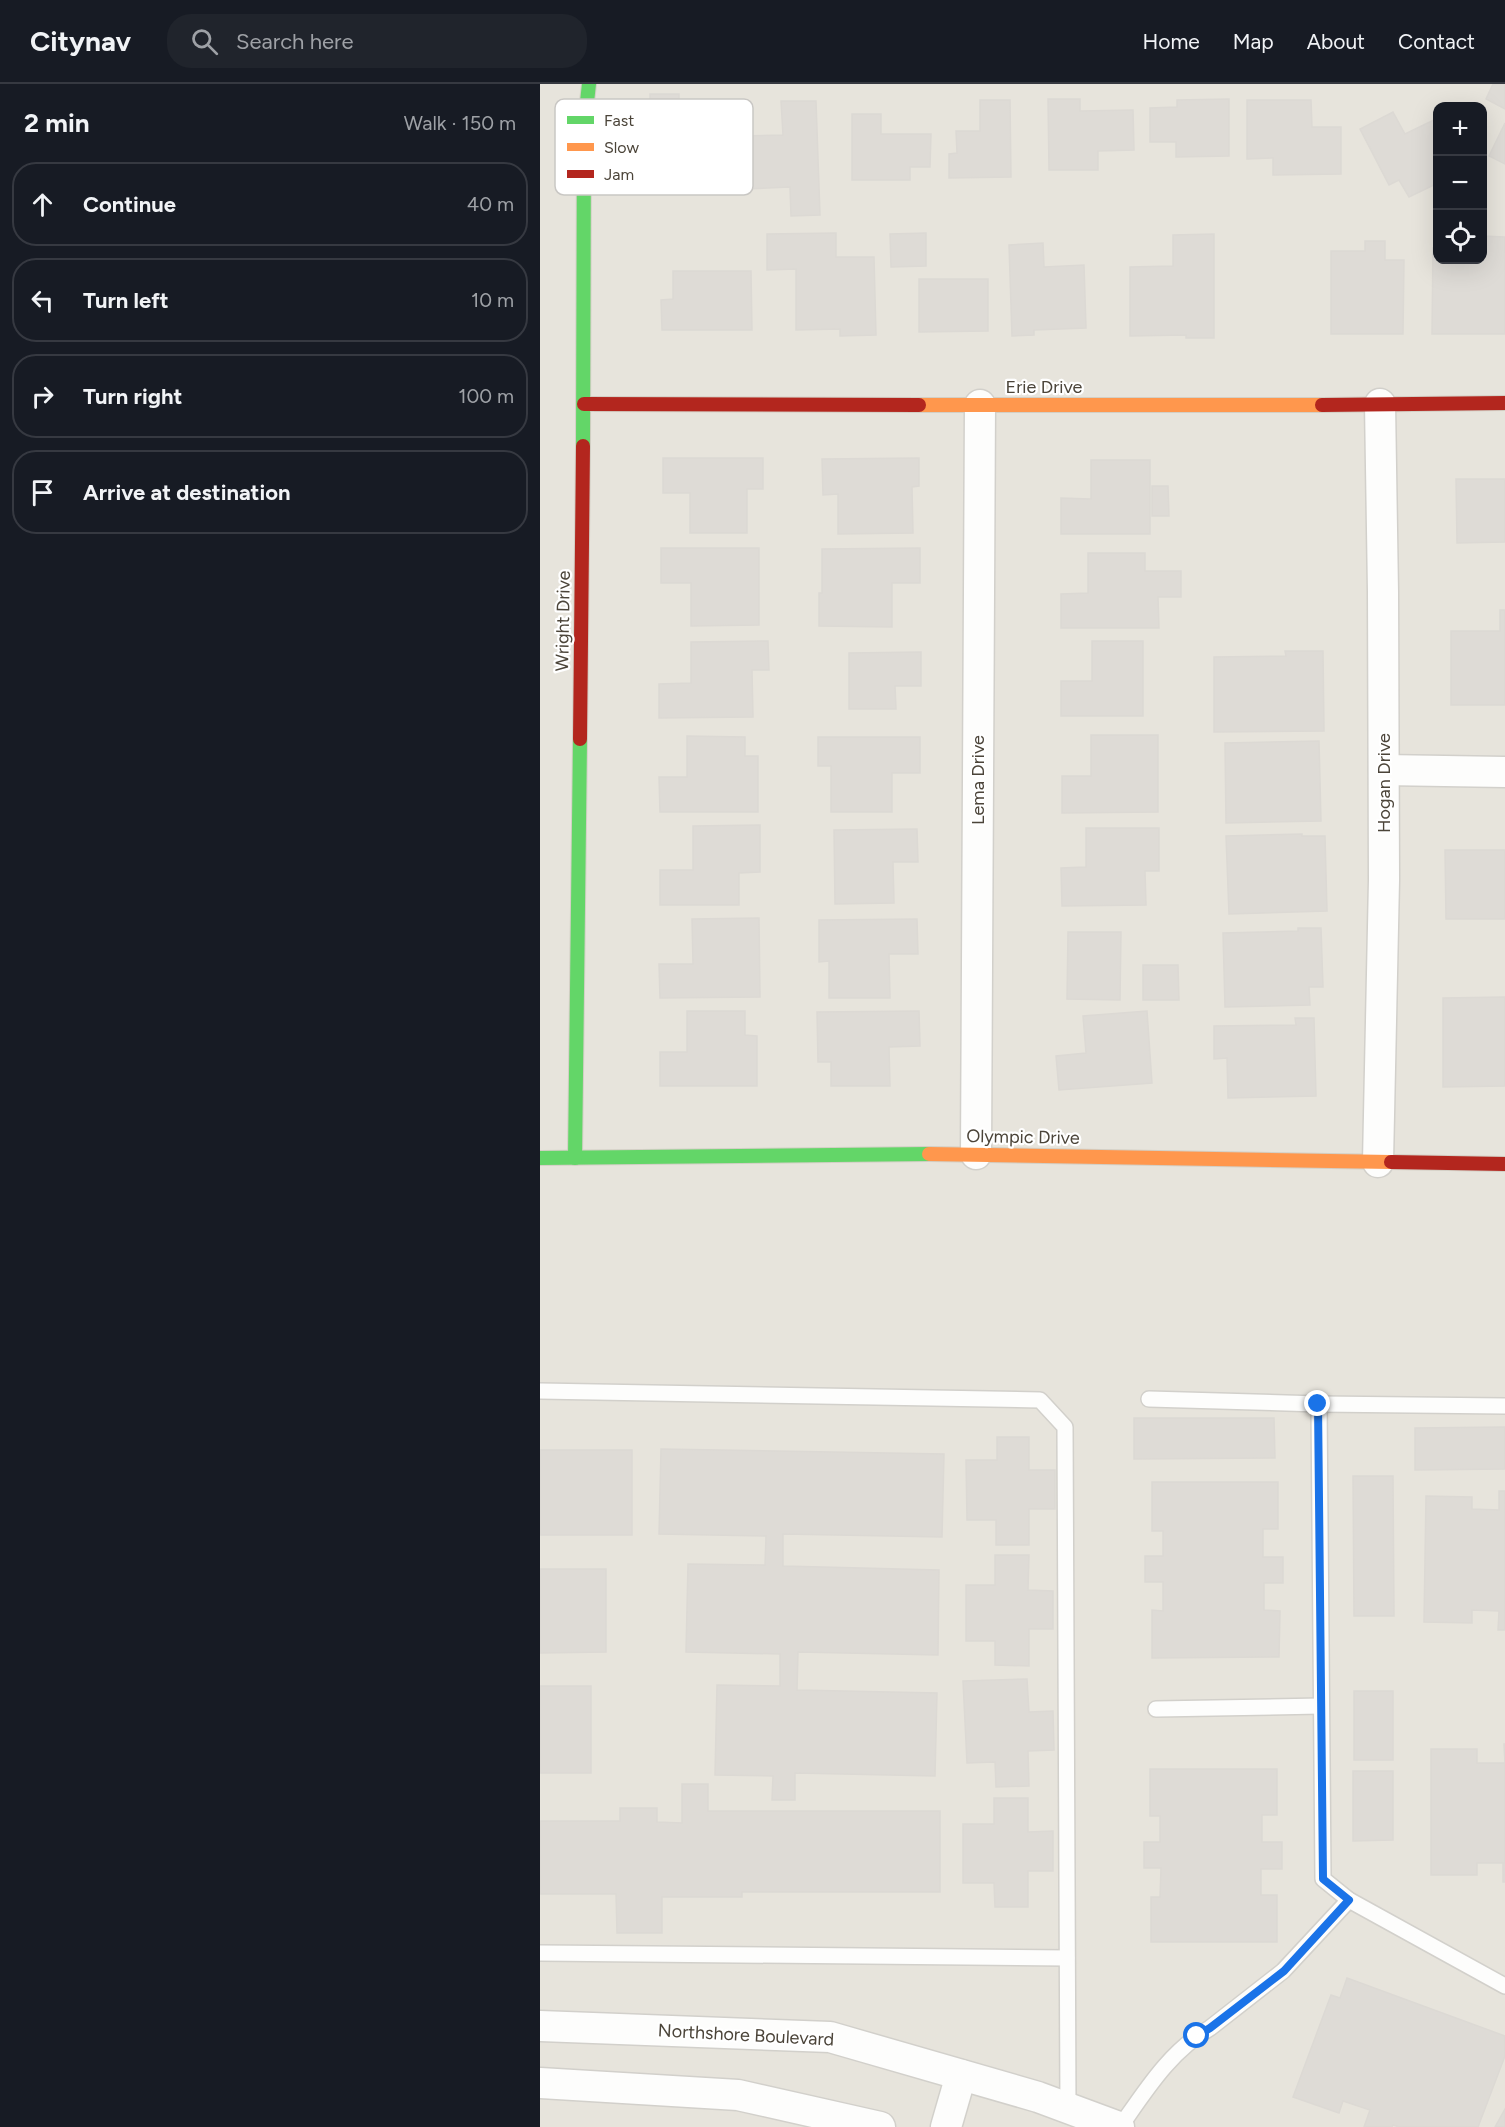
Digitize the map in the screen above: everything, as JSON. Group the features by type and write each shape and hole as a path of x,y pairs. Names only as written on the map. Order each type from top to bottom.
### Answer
{"street":[{"name":"Wright Drive","path":"587,99 589,84"},
{"name":"Wright Drive","path":"575,1158 584,404 584,195"},
{"name":"Erie Drive","path":"584,404 1505,403"},
{"name":"Hogan Drive","path":"1378,1162 1384,880 1380,404"},
{"name":"Lema Drive","path":"976,1154 980,405"},
{"path":"1384,770 1505,772"},
{"name":"Olympic Drive","path":"540,1158 976,1154 1505,1164"},
{"name":"Northshore Boulevard","path":"540,2026 830,2037 1038,2097 1120,2127"},
{"path":"946,2127 962,2075"},
{"path":"540,2083 738,2095 880,2127"}],"lane":[{"path":"540,1391 1040,1400 1065,1427 1068,2108"},
{"path":"1149,1399 1505,1406"},
{"path":"1318,1404 1323,1879 1349,1900 1505,1986"},
{"path":"1156,1709 1321,1706"},
{"path":"1120,2127 1159,2071 1197,2036 1284,1971 1349,1900"},
{"path":"540,1953 1067,1958"}],"shaded area":[{"path":"540,84 1505,84 1505,2127 540,2127"}],"building":[{"path":"1493,84 1505,84 1505,109 1486,99"},
{"path":"650,94 679,94 679,99 650,99"},
{"path":"1048,99 1080,99 1080,111 1133,110 1134,150 1098,151 1098,170 1049,170"},
{"path":"1229,99 1229,156 1176,157 1176,142 1150,142 1150,108 1177,107 1177,100"},
{"path":"980,100 1010,100 1011,177 949,178 949,154 957,153 956,131 980,131"},
{"path":"1247,100 1311,100 1312,127 1341,127 1341,174 1273,175 1273,158 1247,159"},
{"path":"781,101 816,101 820,215 791,216 790,187 753,189 753,136 783,135"},
{"path":"1393,112 1405,134 1433,120 1433,185 1409,197 1399,180 1389,185 1360,129"},
{"path":"852,114 881,114 881,134 931,134 930,167 910,167 910,180 852,180"},
{"path":"1505,123 1505,164 1489,156"},
{"path":"836,233 836,257 874,257 876,335 840,336 840,329 796,330 796,269 767,270 767,234"},
{"path":"926,233 926,266 891,267 890,234"},
{"path":"1214,234 1214,338 1186,338 1186,335 1130,336 1130,267 1173,266 1173,235"},
{"path":"1487,236 1505,237 1505,334 1432,334 1433,248 1433,264 1487,264"},
{"path":"1365,241 1385,241 1385,260 1404,260 1403,334 1331,334 1331,251 1365,251"},
{"path":"1043,243 1044,267 1084,265 1086,328 1034,330 1034,335 1012,336 1009,245"},
{"path":"673,271 751,271 752,330 662,330 661,300 673,299"},
{"path":"919,279 988,279 988,331 919,332"},
{"path":"663,458 763,458 763,489 747,489 747,533 690,533 690,493 663,493"},
{"path":"919,458 919,486 912,487 913,533 838,534 838,494 823,495 822,459"},
{"path":"1091,460 1150,460 1150,534 1061,534 1061,498 1091,499"},
{"path":"1456,479 1505,479 1505,542 1457,543"},
{"path":"1152,486 1168,486 1169,516 1152,516"},
{"path":"661,548 759,548 759,625 691,626 691,583 661,583"},
{"path":"920,548 920,583 892,583 892,627 819,626 822,549"},
{"path":"1088,553 1145,553 1145,571 1181,571 1181,597 1158,597 1159,628 1061,628 1061,594 1088,593"},
{"path":"1500,610 1505,610 1505,705 1451,705 1451,631 1500,631"},
{"path":"768,641 769,670 752,670 753,717 659,718 659,684 691,683 691,642"},
{"path":"1092,641 1143,641 1143,716 1061,716 1061,681 1092,681"},
{"path":"1285,651 1323,651 1324,731 1214,732 1214,657 1286,656"},
{"path":"921,652 921,686 895,686 896,709 849,709 849,653"},
{"path":"1091,735 1158,735 1158,812 1062,813 1062,776 1091,776"},
{"path":"687,736 745,737 745,756 758,756 758,812 660,812 659,777 687,777"},
{"path":"818,737 920,737 920,773 892,773 892,812 831,812 831,766 818,766"},
{"path":"1319,741 1321,821 1226,823 1225,743"},
{"path":"760,825 760,872 739,873 739,905 660,905 660,870 693,870 693,826"},
{"path":"1086,828 1159,828 1159,871 1145,871 1146,905 1062,906 1061,868 1086,867"},
{"path":"917,829 918,862 893,862 894,903 835,904 834,830"},
{"path":"1302,834 1302,836 1325,836 1327,911 1229,914 1226,836"},
{"path":"1445,850 1505,850 1505,919 1446,919"},
{"path":"759,918 760,997 660,998 659,964 693,964 692,919"},
{"path":"917,919 918,954 889,954 890,998 829,998 829,961 819,962 819,920"},
{"path":"1298,928 1321,928 1323,987 1309,987 1310,1005 1225,1007 1223,933 1298,931"},
{"path":"1068,932 1121,932 1120,1000 1067,999"},
{"path":"1143,965 1178,965 1179,1000 1143,1000"},
{"path":"1505,997 1505,1086 1443,1087 1443,998"},
{"path":"687,1011 745,1011 745,1035 757,1036 757,1086 660,1086 660,1052 687,1052"},
{"path":"919,1011 920,1046 889,1047 890,1086 831,1086 831,1062 818,1062 817,1012"},
{"path":"1147,1011 1152,1083 1059,1090 1056,1056 1086,1053 1083,1016"},
{"path":"1295,1018 1314,1018 1316,1096 1228,1098 1227,1058 1214,1059 1214,1026 1296,1025"},
{"path":"1134,1418 1274,1418 1275,1458 1134,1459"},
{"path":"1505,1427 1505,1469 1415,1470 1415,1428"},
{"path":"997,1437 1029,1437 1029,1470 1055,1470 1055,1509 1029,1509 1029,1545 996,1545 996,1520 967,1520 966,1460 997,1460"},
{"path":"661,1449 944,1454 942,1537 783,1534 783,1566 939,1570 938,1655 798,1652 797,1690 937,1693 935,1776 795,1773 795,1800 772,1800 773,1776 715,1775 717,1685 780,1686 780,1654 686,1652 688,1564 765,1565 766,1536 659,1534"},
{"path":"540,1450 632,1450 632,1535 540,1535"},
{"path":"1353,1476 1393,1476 1394,1616 1354,1616"},
{"path":"1152,1482 1278,1482 1278,1529 1263,1529 1263,1557 1283,1557 1283,1583 1264,1583 1264,1610 1280,1611 1279,1657 1152,1658 1152,1610 1163,1611 1163,1582 1145,1582 1145,1556 1163,1556 1163,1531 1152,1531"},
{"path":"1499,1491 1505,1491 1505,1630 1498,1630 1499,1611 1472,1610 1472,1623 1424,1622 1426,1496 1472,1497 1472,1509 1499,1510"},
{"path":"995,1555 1029,1555 1028,1590 1053,1591 1053,1629 1029,1629 1029,1666 995,1665 995,1641 966,1641 966,1585 995,1585"},
{"path":"540,1569 606,1569 606,1652 540,1653"},
{"path":"1027,1679 1029,1712 1053,1711 1054,1750 1028,1751 1029,1786 996,1787 995,1762 967,1763 963,1681"},
{"path":"540,1686 591,1686 591,1773 540,1773"},
{"path":"1354,1691 1393,1691 1393,1760 1354,1760"},
{"path":"1431,1749 1477,1749 1477,1763 1505,1763 1505,1882 1503,1882 1503,1863 1477,1863 1477,1875 1431,1875"},
{"path":"1150,1769 1277,1769 1277,1815 1262,1815 1262,1842 1282,1842 1282,1869 1261,1869 1261,1895 1277,1895 1277,1942 1151,1942 1151,1897 1160,1897 1161,1868 1144,1868 1144,1842 1160,1842 1160,1816 1150,1816"},
{"path":"1353,1771 1393,1771 1393,1840 1353,1841"},
{"path":"682,1784 708,1784 708,1811 940,1811 940,1892 742,1892 742,1897 662,1897 662,1933 617,1933 616,1894 540,1894 540,1821 620,1821 620,1808 657,1808 657,1822 682,1823"},
{"path":"994,1798 1028,1798 1028,1832 1053,1831 1053,1871 1028,1871 1028,1907 995,1907 994,1883 963,1883 963,1824 994,1824"},
{"path":"1347,1978 1505,2036 1505,2056 1478,2127 1399,2127 1393,2125 1392,2127 1364,2127 1370,2110 1343,2101 1339,2113 1293,2097 1331,1995 1340,1998"},
{"path":"1505,2109 1505,2127 1495,2127"}],"traffic: fast":[{"path":"587,99 589,84"},
{"path":"583,446 584,195"},
{"path":"575,1158 580,739"},
{"path":"540,1158 929,1154"}],"traffic: slow":[{"path":"919,405 1322,405"},
{"path":"929,1154 1391,1162"}],"traffic: jam":[{"path":"1322,405 1505,403"},
{"path":"584,404 919,405"},
{"path":"580,739 583,446"},
{"path":"1391,1162 1505,1164"}],"route":[{"path":"1197,2036 1284,1971 1349,1900 1323,1879 1318,1404"}]}
